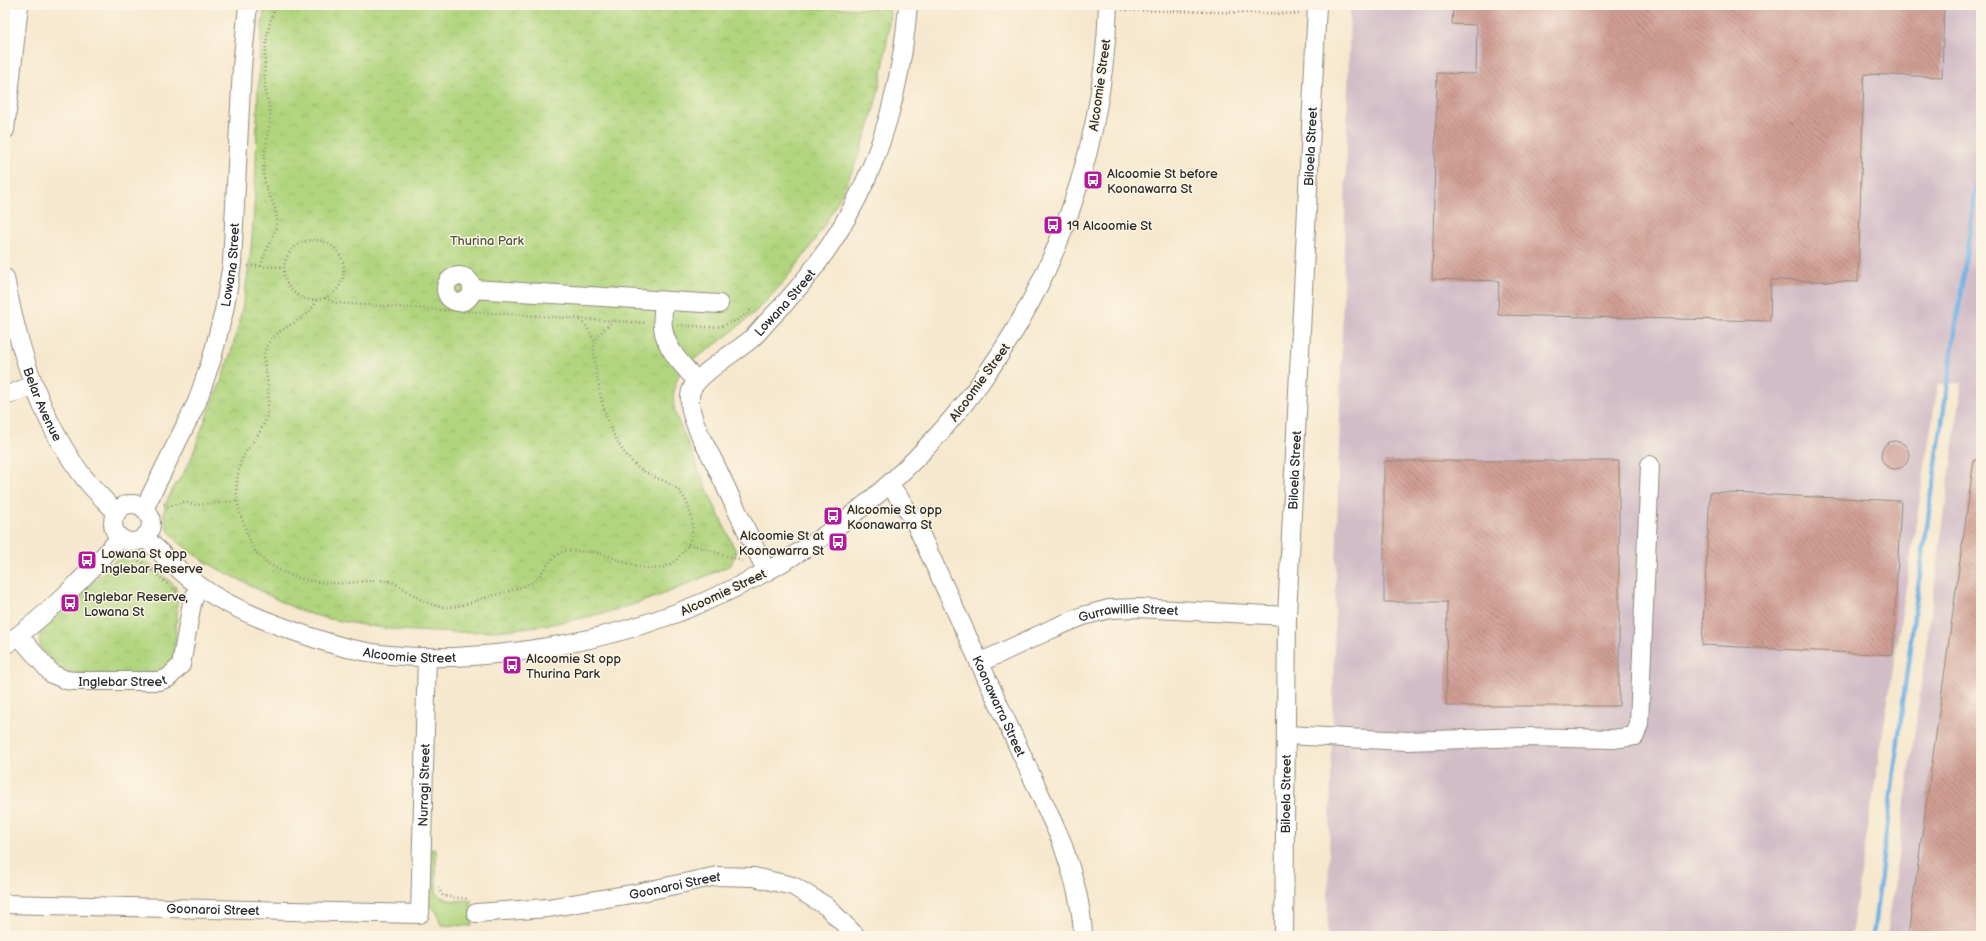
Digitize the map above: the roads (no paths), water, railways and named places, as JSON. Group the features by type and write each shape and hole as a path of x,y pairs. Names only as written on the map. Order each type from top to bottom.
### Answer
{"street":[{"path":"5,130 19,5"},
{"name":"Lowana Street","path":"144,509 197,402 212,358 224,311 232,264 242,67 248,5"},
{"name":"Lowana Street","path":"697,381 750,340 776,314 802,285 844,224 864,187 879,150 891,112 905,41 908,5"},
{"name":"Alcoomie Street","path":"144,538 199,586 238,609 312,638 353,649 388,655 427,657 503,654 554,647 605,636 657,622 737,588 767,572 818,542 890,484 932,441 974,393 1015,331 1037,291 1065,226 1091,143 1100,98 1105,54 1114,8"},
{"name":"Biloela Street","path":"1284,936 1287,616 1310,9"},
{"name":"Belar Avenue","path":"5,278 20,346 34,385 66,450 85,479 117,514"},
{"path":"472,290 719,304"},
{"path":"664,302 663,324 667,340 675,356 697,381 691,391 690,402 692,415 767,572"},
{"path":"5,396 34,385"},
{"path":"1286,735 1407,741 1524,737 1613,739 1635,736 1639,724 1650,465"},
{"name":"Koonawarra Street","path":"890,484 913,518 1061,840 1074,879 1083,936"},
{"path":"136,505 144,509 150,517 150,529 144,538 131,542 120,538 114,527 114,521 117,514 124,506 136,505"},
{"path":"12,640 70,591 120,538"},
{"name":"Inglebar Street","path":"12,640 58,678 75,681 160,681 168,678 181,665 192,603 199,586"},
{"name":"Gurrawillie Street","path":"979,663 1054,628 1083,616 1109,609 1138,608 1287,616"},
{"name":"Nurragi Street","path":"420,914 427,657"},
{"name":"Goonaroi Street","path":"474,906 548,908 637,893 717,876 754,877 793,886 826,906 856,936"},
{"name":"Goonaroi Street","path":"5,904 420,914"}],"waterway":[{"path":"1873,936 1914,616 1981,153"}],"place":[{"name":"Alcoomie St before Koonawarra St","path":"1093,180"},
{"name":"19 Alcoomie St","path":"1053,225"},
{"name":"Alcoomie St opp Koonawarra St","path":"833,516"},
{"name":"Alcoomie St at Koonawarra St","path":"838,542"},
{"name":"Lowana St opp Inglebar Reserve","path":"87,560"},
{"name":"Inglebar Reserve, Lowana St","path":"70,603"},
{"name":"Alcoomie St opp Thurina Park","path":"512,665"}],"park label":[{"name":"Thurina Park","path":"487,240"}]}
